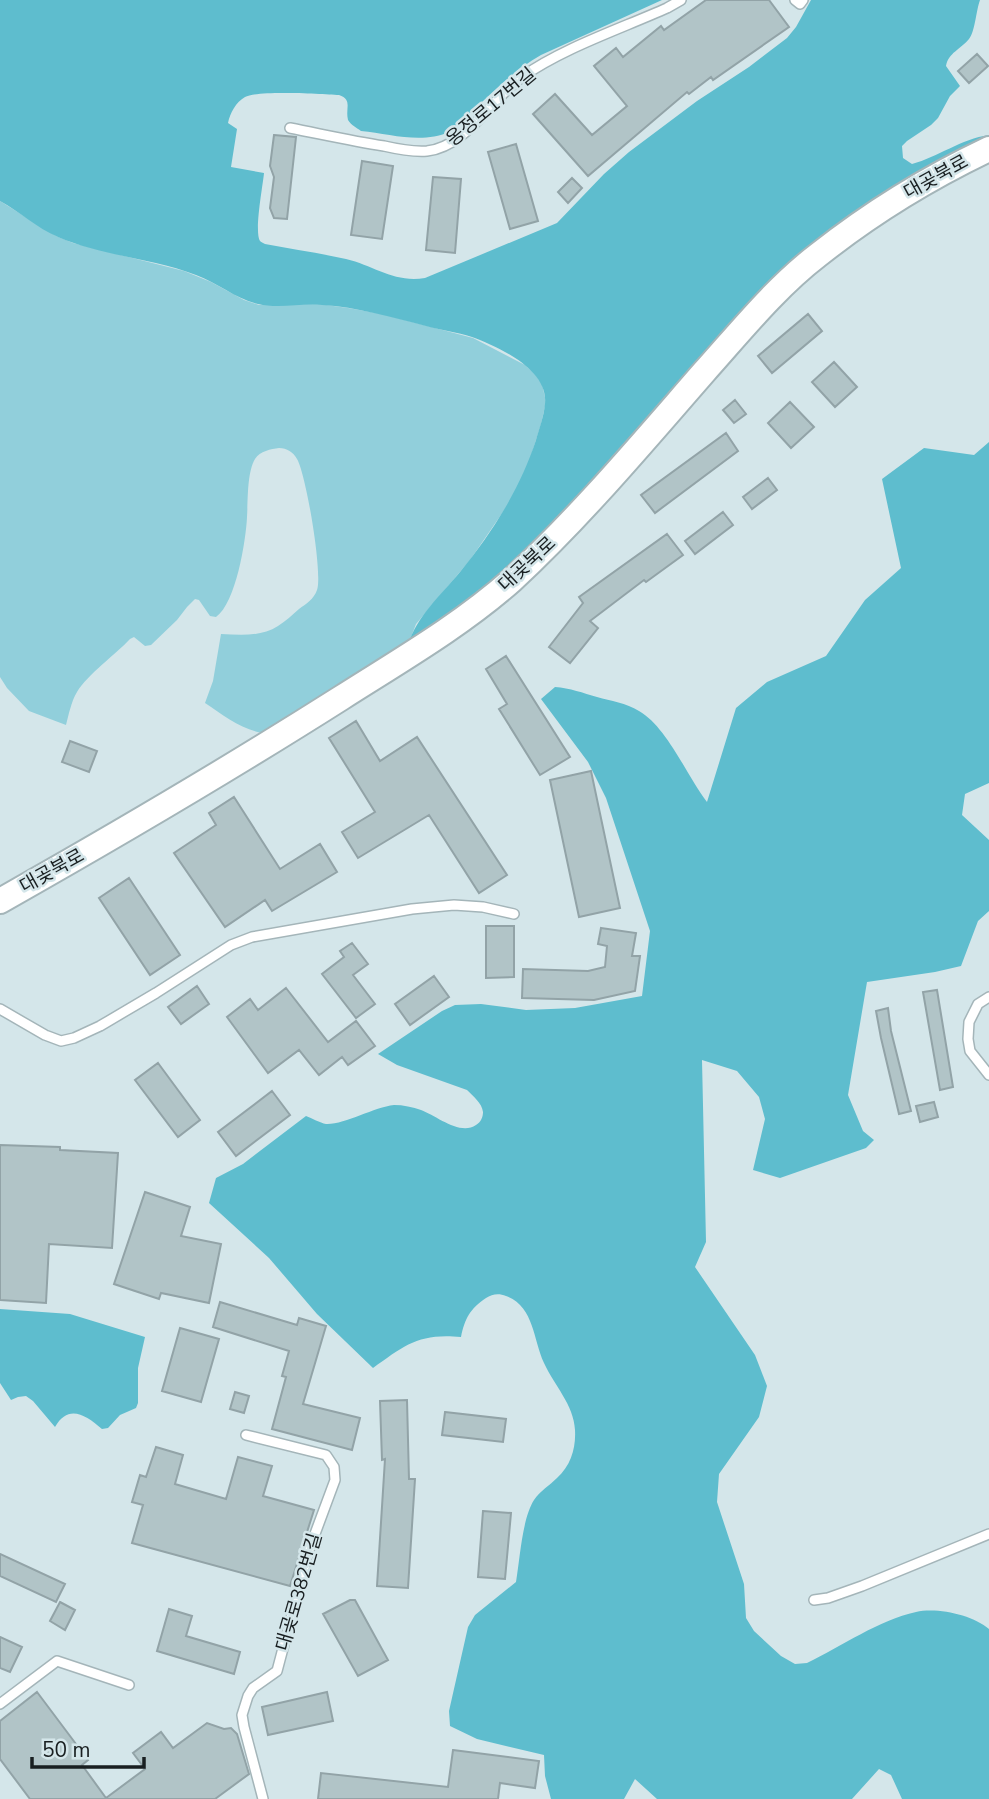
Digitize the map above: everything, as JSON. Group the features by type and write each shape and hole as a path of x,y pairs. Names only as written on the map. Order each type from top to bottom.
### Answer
{"street":[{"name":"대곶북로","path":"3,898 261,749 462,621 510,582 554,540 752,317 817,256 896,199 949,168 989,149"}],"lane":[{"name":"옹정로17번길","path":"290,128 394,148 425,151 446,146 461,137 521,78 541,65 681,0"},
{"path":"795,0 800,4 803,0"},
{"path":"0,1009 44,1035 61,1041 100,1026 231,945 253,937 412,909 454,905 514,914"},
{"path":"989,997 978,1004 969,1022 968,1039 970,1051 989,1075"},
{"name":"대곶로382번길","path":"246,1435 326,1455 334,1467 335,1480 309,1550 277,1671 253,1688 242,1715 263,1799"},
{"path":"814,1600 862,1586 989,1534"},
{"path":"0,1704 57,1661 129,1685"}],"shaded area":[{"path":"0,0 662,0 541,55 505,81 449,132 439,136 406,137 361,131 348,120 346,99 339,95 262,94 245,97 239,102 228,123 237,129 231,167 264,173 258,219 260,241 346,259 404,278 425,278 557,223 629,152 787,38 811,0 980,0 971,36 952,54 946,66 960,86 950,96 938,118 902,146 903,158 912,164 969,140 989,135 989,138 888,195 546,546 408,645 423,615 483,542 513,493 536,440 544,413 544,392 539,381 531,370 508,354 472,337 348,308 258,304 179,269 92,249 58,237 0,201"},
{"path":"0,201 56,236 73,243 184,271 259,305 319,304 382,314 473,338 525,365 534,373 542,384 546,402 530,459 519,485 470,560 416,624 408,645 263,733 240,725 205,703 213,681 221,634 250,634 271,630 310,601 317,590 316,545 301,468 292,452 279,448 260,454 252,465 245,540 239,570 229,599 216,617 210,616 199,600 195,599 151,645 145,646 134,637 130,639 82,685 73,700 66,725 29,711 7,688 0,677"},
{"path":"989,442 989,783 965,794 962,815 989,840 989,911 978,921 961,966 867,982 848,1095 863,1131 874,1140 866,1148 780,1178 753,1170 765,1119 759,1097 737,1071 702,1060 706,1242 695,1267 755,1355 767,1386 759,1417 719,1474 717,1502 744,1584 746,1618 754,1631 781,1656 795,1664 807,1663 874,1627 916,1612 954,1613 989,1629 989,1799 902,1799 891,1775 879,1769 852,1799 657,1799 635,1779 624,1799 551,1799 545,1776 544,1755 477,1739 450,1726 449,1711 468,1627 475,1615 516,1582 524,1528 530,1508 536,1497 566,1468 575,1443 571,1412 544,1363 527,1315 515,1301 496,1294 480,1302 472,1310 464,1324 461,1337 434,1337 413,1342 373,1368 317,1314 269,1258 209,1203 216,1178 243,1164 306,1116 333,1124 386,1106 397,1105 421,1110 456,1127 470,1128 478,1124 483,1112 477,1100 467,1090 397,1065 378,1054 455,1005 481,1004 526,1010 575,1008 642,996 650,931 606,798 588,762 541,699 555,687 618,702 639,711 659,728 668,740 707,802 736,708 767,682 826,656 865,600 901,568 882,479 924,448 974,455"},
{"path":"0,1309 70,1314 145,1337 138,1368 136,1408 120,1415 108,1428 102,1429 77,1414 65,1416 55,1427 26,1396 11,1400 0,1383"}],"building":[{"path":"706,0 769,0 789,27 713,80 711,77 689,94 687,92 588,176 533,114 555,94 592,135 627,106 594,66 616,48 623,57 661,26 664,30"},
{"path":"977,54 988,66 969,83 958,71"},
{"path":"274,135 296,137 287,219 274,218 270,208 274,177 270,166"},
{"path":"516,144 538,221 510,229 488,152"},
{"path":"362,161 393,166 382,239 351,235"},
{"path":"433,177 461,179 455,253 426,250"},
{"path":"572,178 582,188 568,203 558,192"},
{"path":"808,314 822,331 772,373 758,356"},
{"path":"834,362 857,387 835,407 812,382"},
{"path":"735,400 746,414 734,423 723,410"},
{"path":"790,402 814,427 791,448 768,423"},
{"path":"726,433 738,451 655,513 641,495"},
{"path":"768,478 777,490 752,509 743,497"},
{"path":"723,512 733,525 695,554 685,541"},
{"path":"667,534 683,555 646,582 644,580 590,621 598,628 570,663 549,647 583,603 579,597"},
{"path":"506,656 570,757 540,775 499,709 507,704 486,669"},
{"path":"356,721 380,761 417,737 507,875 479,893 429,815 358,858 342,832 375,812 329,738"},
{"path":"70,741 97,751 89,772 62,762"},
{"path":"591,771 620,908 579,917 550,780"},
{"path":"234,797 280,869 320,844 337,872 272,911 265,900 225,927 174,853 216,825 209,813"},
{"path":"129,878 180,955 150,975 99,898"},
{"path":"486,926 514,926 514,977 486,978"},
{"path":"601,928 636,933 632,956 640,956 635,991 594,1000 522,998 523,969 588,971 605,967 607,946 598,944"},
{"path":"352,943 368,964 353,975 375,1004 356,1018 322,974 344,957 340,951"},
{"path":"434,976 449,997 410,1025 395,1004"},
{"path":"197,986 209,1004 181,1024 168,1007"},
{"path":"286,988 328,1042 356,1021 375,1046 348,1065 342,1057 319,1075 299,1050 268,1073 227,1017 250,999 258,1010"},
{"path":"937,990 953,1087 940,1090 923,992"},
{"path":"888,1008 911,1111 899,1114 876,1011"},
{"path":"158,1063 200,1120 178,1137 135,1080"},
{"path":"272,1091 290,1115 236,1156 218,1132"},
{"path":"934,1102 938,1117 920,1122 916,1106"},
{"path":"0,1145 118,1153 112,1248 49,1244 46,1303 0,1300"},
{"path":"145,1192 190,1207 181,1236 221,1244 209,1303 161,1293 159,1299 114,1284"},
{"path":"220,1302 297,1325 299,1318 326,1326 303,1404 360,1418 352,1450 272,1429 286,1377 282,1376 289,1351 213,1327"},
{"path":"180,1328 219,1339 201,1402 162,1391"},
{"path":"235,1392 249,1396 244,1413 230,1409"},
{"path":"407,1400 409,1479 415,1479 408,1588 377,1586 385,1459 382,1460 380,1401"},
{"path":"445,1412 506,1419 503,1442 442,1435"},
{"path":"156,1447 183,1455 175,1484 226,1499 238,1457 272,1466 263,1496 314,1510 290,1586 132,1543 143,1505 132,1502 140,1475 146,1477"},
{"path":"483,1511 511,1513 505,1579 478,1577"},
{"path":"0,1554 65,1584 56,1602 0,1576"},
{"path":"355,1600 388,1660 358,1676 323,1614"},
{"path":"60,1602 75,1610 65,1630 50,1621"},
{"path":"169,1609 192,1616 186,1636 240,1652 234,1674 157,1651"},
{"path":"0,1637 22,1647 10,1672 0,1668"},
{"path":"37,1692 88,1760 82,1765 106,1798 145,1769 133,1753 161,1732 173,1748 207,1723 224,1729 231,1728 237,1734 249,1774 215,1799 30,1799 0,1759 0,1721"},
{"path":"327,1692 333,1721 268,1735 262,1707"},
{"path":"453,1750 539,1761 535,1788 500,1783 498,1799 318,1799 321,1773 448,1787"}]}
